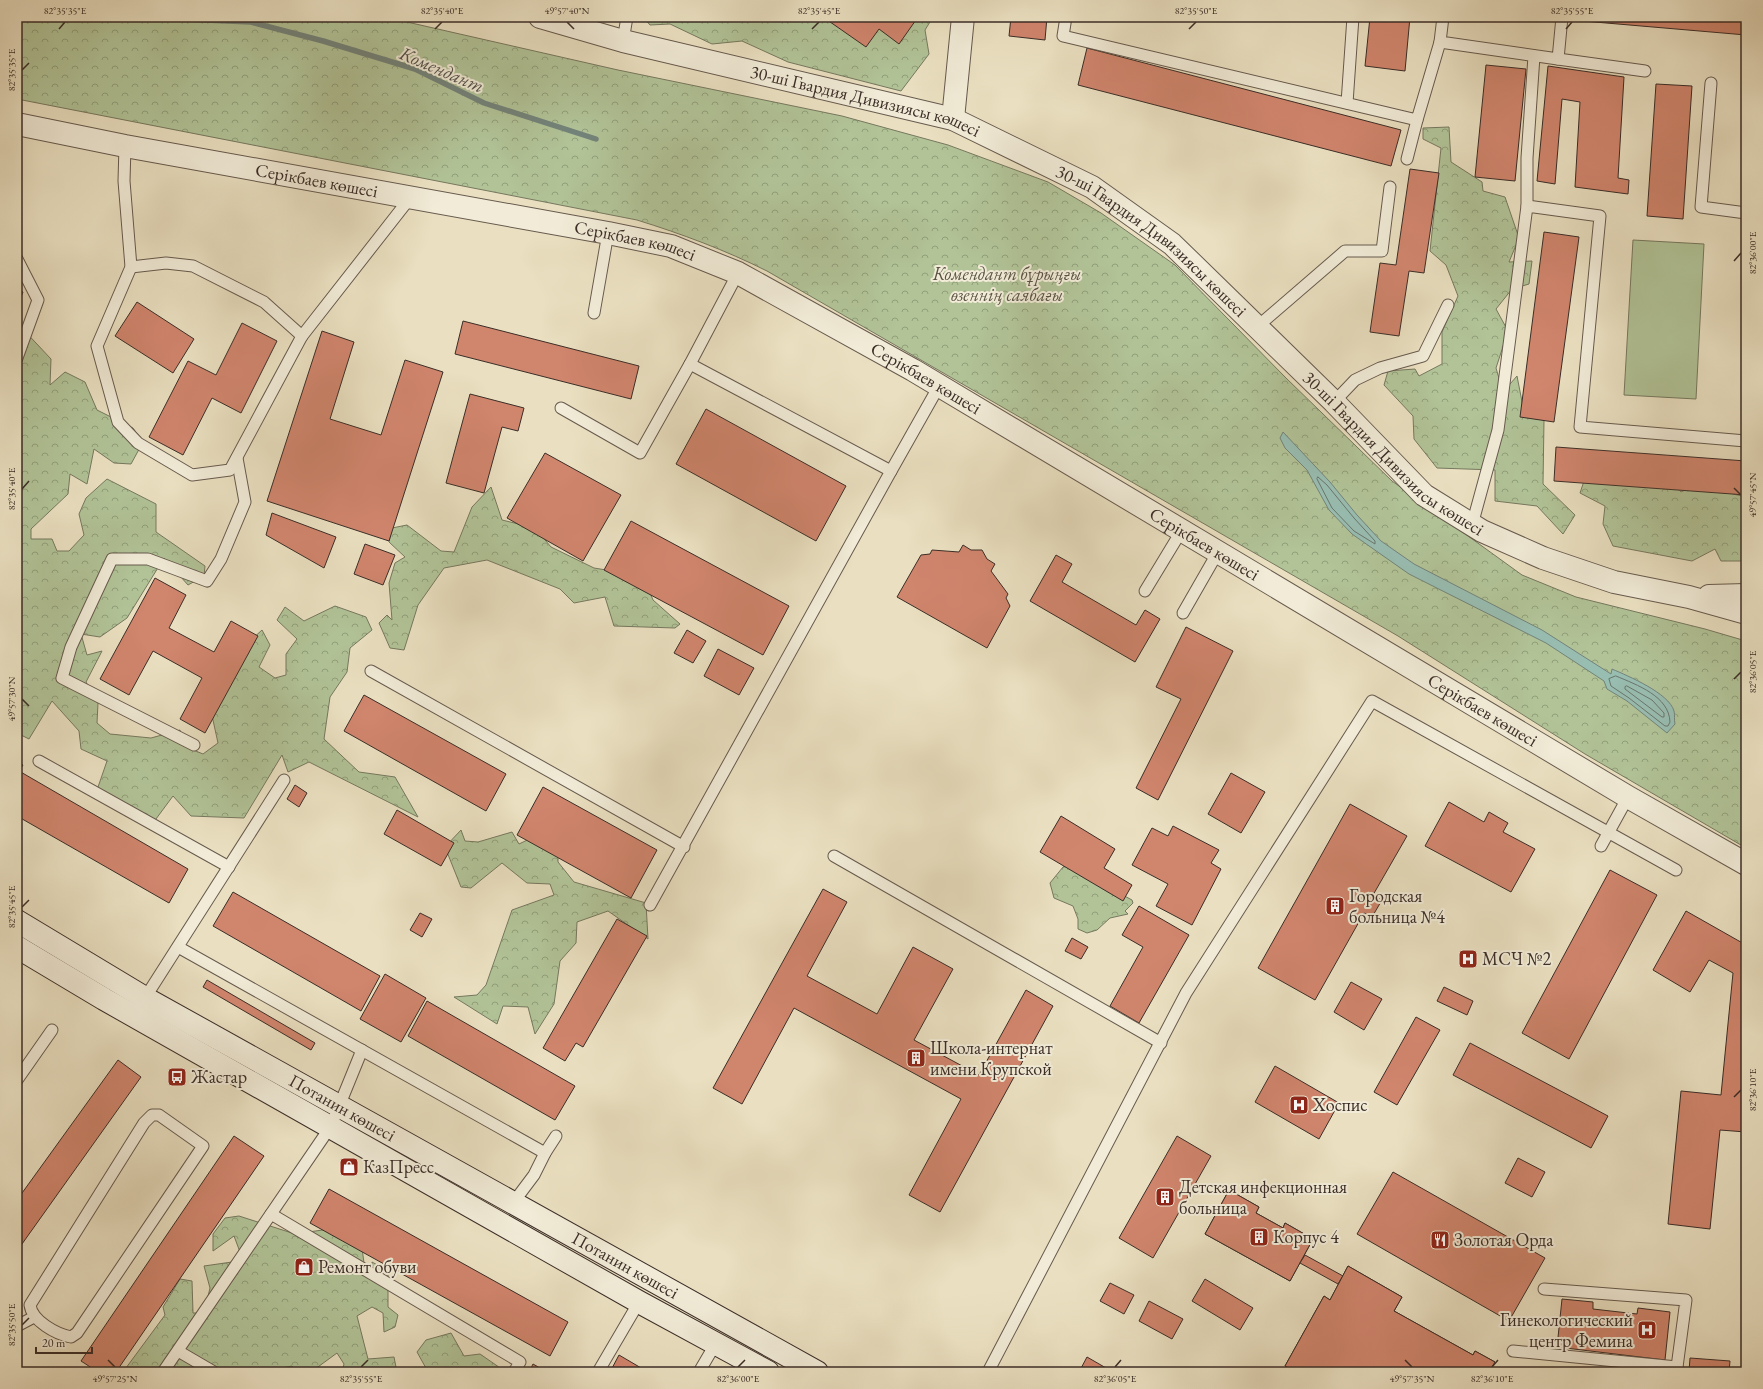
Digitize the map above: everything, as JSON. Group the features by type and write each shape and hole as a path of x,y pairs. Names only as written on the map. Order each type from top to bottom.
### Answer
{"street":[{"name":"30-ші Гвардия Дивизиясы көшесі","path":"540,17 623,41 953,119 1092,187 1172,244 1334,402 1424,495 1482,531 1543,558 1614,582 1689,597"},
{"path":"953,119 963,17"},
{"name":"Серікбаев көшесі","path":"17,124 125,146 608,233 671,246 738,273 940,386 1628,797 1746,864"},
{"path":"1689,597 1746,595"},
{"path":"1689,597 1746,613"},
{"name":"Потанин көшесі","path":"17,921 146,998 817,1372"},
{"name":"Потанин көшесі","path":"17,947 104,999 331,1126 639,1302 768,1372"}],"lane":[{"path":"623,41 627,17"},
{"path":"1066,17 1063,36 1417,120"},
{"path":"1347,103 1353,17"},
{"path":"1407,159 1440,42 1443,17"},
{"path":"1558,59 1562,17"},
{"path":"1440,42 1645,71"},
{"path":"1472,525 1498,430 1527,206 1527,158 1534,56"},
{"path":"1711,83 1701,207 1746,213"},
{"path":"125,146 124,181 131,267 97,346 118,422 138,443 192,475 230,470 302,336 410,198"},
{"path":"1257,327 1345,250 1382,251 1390,187"},
{"path":"1527,206 1600,216 1580,427 1746,441"},
{"path":"594,313 608,233"},
{"path":"17,259 38,300 17,358"},
{"path":"131,267 166,262 193,266 264,302 302,336"},
{"path":"561,408 640,453 690,364 738,273"},
{"path":"1334,402 1355,380 1380,368 1423,356 1448,305"},
{"path":"690,364 891,471"},
{"path":"650,905 684,847 891,471 940,386"},
{"path":"194,745 62,678 71,647 112,559 148,559 207,582 221,559 245,502 237,458"},
{"path":"1145,591 1182,530"},
{"path":"1183,613 1218,552"},
{"path":"371,671 684,847"},
{"path":"988,1372 1186,993 1372,701 1676,870"},
{"path":"38,761 229,867"},
{"path":"146,998 284,780"},
{"path":"1601,846 1628,797"},
{"path":"834,856 1161,1043"},
{"path":"178,947 545,1153"},
{"path":"17,1080 52,1030"},
{"path":"163,1372 331,1126 362,1050"},
{"path":"159,1115 203,1146 77,1333 71,1337 62,1335 34,1316 30,1305 144,1123 152,1116 159,1115"},
{"path":"513,1203 534,1175 545,1153 556,1136"},
{"path":"271,1214 520,1362 514,1372"},
{"path":"1513,1351 1677,1370 1686,1300 1544,1289"},
{"path":"598,1372 639,1302"},
{"path":"17,1326 34,1316"},
{"path":"699,1372 716,1343"},
{"path":"178,1351 214,1372"}],"green space":[{"name":"Комендант бұрыңғы өзеннің саябағы","path":"17,17 385,17 618,70 842,116 948,145 1048,182 1101,213 1175,265 1286,378 1392,481 1522,575 1576,597 1705,629 1746,641 1746,848 1585,754 1398,636 751,263 703,243 637,220 17,99"},
{"path":"643,17 933,17 925,30 929,54 901,91 788,62 742,41 712,44 670,24 650,25"},
{"path":"1449,127 1451,162 1482,182 1483,191 1505,197 1519,238 1509,262 1532,261 1529,284 1512,289 1496,309 1508,331 1496,368 1503,392 1517,376 1525,417 1544,420 1543,484 1575,515 1563,534 1537,506 1495,501 1495,470 1437,468 1414,439 1413,416 1384,385 1388,371 1415,369 1419,376 1442,364 1442,332 1458,296 1446,265 1430,251 1441,148 1423,139 1423,128"},
{"path":"1633,240 1704,244 1696,399 1624,395"},
{"path":"20,326 51,359 50,385 65,372 85,382 97,410 133,428 143,442 131,464 114,463 94,449 87,484 70,474 68,494 31,529 31,539 52,539 57,551 69,551 84,535 79,514 86,498 107,479 156,504 156,532 205,566 204,576 188,585 164,558 127,618 100,637 81,634 87,655 102,651 86,682 98,703 97,723 110,734 151,738 180,730 184,746 203,754 218,743 211,711 238,652 262,630 270,645 259,667 275,678 286,675 286,654 297,639 277,620 285,607 304,621 335,606 366,617 372,630 350,648 347,672 330,697 324,739 359,772 395,777 418,817 309,762 288,772 282,755 244,818 191,816 173,796 153,823 97,790 107,761 81,749 79,731 52,701 29,739 17,733 17,328"},
{"path":"1671,480 1681,492 1695,485 1746,497 1746,561 1721,561 1715,549 1692,561 1613,546 1603,524 1605,506 1580,493 1584,481"},
{"path":"491,487 502,520 535,528 551,547 594,568 643,576 653,600 680,624 675,628 614,626 605,597 574,603 560,589 487,560 444,568 418,605 404,650 390,648 379,623 387,615 392,620 389,583 395,563 405,557 389,542 392,528 407,525 441,551 454,552 472,507"},
{"path":"461,830 465,841 478,842 512,832 519,844 542,833 558,844 558,862 574,882 646,903 648,939 608,911 577,922 576,943 560,961 554,1004 535,1034 528,1007 503,1006 497,1024 454,997 477,995 486,985 512,910 554,895 550,884 527,883 502,863 471,888 461,887 445,847"},
{"path":"1074,860 1119,893 1132,900 1133,903 1125,911 1128,914 1110,918 1097,930 1087,933 1078,929 1078,919 1073,906 1054,898 1050,883 1063,867"},
{"path":"239,1216 295,1234 336,1228 361,1241 365,1270 372,1271 372,1262 388,1271 388,1307 398,1315 395,1327 384,1332 383,1313 372,1307 357,1316 368,1359 394,1357 397,1372 342,1372 344,1364 337,1353 311,1372 296,1372 292,1366 277,1369 277,1372 123,1372 165,1315 163,1307 180,1279 192,1281 193,1313 204,1313 210,1288 204,1266 232,1262 240,1252 234,1236 213,1251 213,1234 225,1218"},
{"path":"451,1333 464,1356 480,1354 506,1372 433,1372 427,1370 417,1352 426,1340"}],"water":[{"path":"1283,432 1330,482 1381,541 1414,564 1542,630 1611,674 1612,669 1647,686 1671,704 1674,711 1675,724 1667,733 1627,701 1607,689 1604,681 1546,643 1409,574 1352,534 1329,510 1307,470 1285,448 1280,438"}],"building":[{"path":"823,17 918,17 899,44 879,29 866,47"},
{"path":"1011,17 1047,17 1045,40 1009,36"},
{"path":"1370,17 1410,17 1405,71 1365,66"},
{"path":"1504,17 1527,17 1526,20"},
{"path":"1583,17 1746,17 1746,35 1583,21"},
{"path":"1087,48 1401,130 1391,166 1078,85"},
{"path":"1486,65 1526,69 1515,181 1475,177"},
{"path":"1548,66 1624,77 1618,178 1629,180 1628,194 1575,187 1580,102 1562,99 1555,184 1537,181"},
{"path":"1656,84 1692,86 1683,219 1647,216"},
{"path":"1410,169 1439,173 1424,273 1409,271 1399,336 1370,332 1380,263 1396,265"},
{"path":"1544,232 1579,237 1554,422 1520,417"},
{"path":"17,289 23,292 17,307"},
{"path":"137,302 194,339 173,373 115,336"},
{"path":"463,321 639,366 631,399 455,354"},
{"path":"242,323 277,341 241,413 212,398 183,455 149,437 188,361 216,375"},
{"path":"322,331 354,342 330,419 381,435 405,360 443,372 389,541 267,501"},
{"path":"470,394 524,408 518,431 502,427 484,493 446,483"},
{"path":"706,409 846,486 816,541 676,464"},
{"path":"1556,447 1746,461 1746,495 1554,481"},
{"path":"545,453 621,495 583,561 507,518"},
{"path":"272,513 336,537 324,568 266,535"},
{"path":"631,521 789,606 763,655 604,570"},
{"path":"365,544 395,555 383,585 354,574"},
{"path":"963,545 971,550 982,550 987,559 995,564 991,571 1008,594 1006,598 1010,606 987,648 897,597 921,555 930,554 932,550 959,552"},
{"path":"1056,555 1072,564 1062,582 1136,625 1145,610 1160,619 1135,662 1030,601"},
{"path":"155,578 186,595 169,628 214,652 231,621 258,636 205,733 180,719 202,678 153,651 129,695 100,679"},
{"path":"1186,627 1233,651 1158,800 1136,788 1181,699 1156,687"},
{"path":"687,630 706,641 693,663 674,653"},
{"path":"718,649 754,668 739,695 704,676"},
{"path":"364,695 506,774 486,811 344,731"},
{"path":"17,762 23,765 19,771 188,869 169,903 17,816"},
{"path":"1231,773 1265,792 1241,833 1208,814"},
{"path":"295,785 307,793 299,807 287,799"},
{"path":"543,787 657,850 631,898 517,835"},
{"path":"1449,802 1484,822 1489,812 1508,823 1503,832 1535,849 1511,892 1425,846"},
{"name":"Городская больница №4","path":"1350,804 1407,836 1373,895 1382,900 1372,917 1364,913 1315,1000 1258,968"},
{"path":"397,810 454,843 441,866 384,834"},
{"path":"1061,816 1115,849 1104,868 1132,885 1123,901 1040,852"},
{"path":"1173,826 1219,850 1211,863 1221,869 1192,925 1156,906 1168,884 1132,865 1152,828 1168,836"},
{"path":"1610,870 1657,895 1569,1059 1522,1033"},
{"name":"Школа-интернат имени Крупской","path":"823,889 847,902 807,976 877,1014 913,947 953,969 914,1040 979,1075 1026,990 1053,1006 940,1212 909,1195 961,1099 794,1008 742,1104 713,1088"},
{"path":"233,892 380,976 361,1011 213,926"},
{"path":"1139,906 1189,935 1139,1023 1110,1006 1143,947 1122,935"},
{"path":"1686,911 1746,945 1746,1132 1720,1130 1710,1229 1668,1224 1681,1091 1721,1095 1733,973 1709,960 1690,992 1653,970"},
{"path":"420,913 432,919 422,937 410,930"},
{"path":"617,919 647,936 583,1047 576,1043 565,1061 543,1048"},
{"path":"1072,938 1088,947 1081,959 1065,951"},
{"path":"385,974 426,998 401,1042 360,1019"},
{"path":"207,980 315,1043 311,1050 203,987"},
{"path":"1351,982 1382,999 1364,1030 1334,1012"},
{"path":"1444,987 1473,1001 1467,1015 1437,1001"},
{"path":"427,1001 575,1086 555,1120 408,1036"},
{"path":"1416,1017 1440,1030 1397,1105 1374,1092"},
{"path":"1470,1043 1608,1116 1591,1148 1453,1075"},
{"path":"118,1060 141,1077 17,1251 17,1200"},
{"path":"1275,1066 1339,1103 1319,1139 1255,1102"},
{"path":"234,1136 264,1156 116,1372 98,1372 81,1361"},
{"name":"Детская инфекционная больница","path":"1177,1136 1211,1156 1153,1258 1119,1238"},
{"path":"1518,1158 1545,1172 1532,1197 1505,1183"},
{"name":"Золотая Орда","path":"1393,1172 1545,1258 1509,1321 1357,1234"},
{"path":"329,1189 568,1322 550,1356 310,1223"},
{"name":"Корпус 4","path":"1229,1190 1259,1207 1256,1213 1283,1228 1285,1223 1313,1239 1290,1281 1205,1234"},
{"name":"Корпус 4","path":"1229,1190 1259,1207 1256,1213 1283,1228 1285,1223 1313,1239 1290,1281 1205,1234"},
{"path":"1305,1255 1343,1276 1338,1284 1300,1263"},
{"path":"1348,1266 1402,1297 1394,1311 1473,1355 1475,1351 1495,1362 1489,1372 1296,1372 1285,1366 1324,1296 1330,1300"},
{"path":"1348,1266 1402,1297 1394,1311 1473,1355 1475,1351 1495,1362 1489,1372 1296,1372 1285,1366 1324,1296 1330,1300"},
{"path":"1205,1279 1253,1308 1240,1330 1192,1301"},
{"path":"1110,1283 1134,1295 1124,1314 1100,1301"},
{"path":"1562,1299 1593,1302 1593,1309 1637,1314 1638,1308 1670,1312 1665,1360 1557,1347"},
{"path":"1149,1301 1183,1319 1172,1339 1139,1321"},
{"path":"619,1355 648,1372 610,1372"},
{"path":"1087,1357 1113,1372 1079,1372"},
{"path":"1690,1358 1730,1361 1729,1372 1689,1372"},
{"path":"533,1364 547,1372 529,1372"}],"waterway":[{"name":"Комендант","path":"133,17 251,22 323,41 415,69 484,103 596,139"}],"place":[{"name":"Городская больница №4","path":"1335,906"},
{"name":"МСЧ №2","path":"1468,959"},
{"name":"Школа-интернат имени Крупской","path":"916,1058"},
{"name":"Жастар","path":"177,1077"},
{"name":"Хоспис","path":"1299,1105"},
{"name":"КазПресс","path":"349,1167"},
{"name":"Детская инфекционная больница","path":"1165,1197"},
{"name":"Корпус 4","path":"1259,1237"},
{"name":"Золотая Орда","path":"1440,1240"},
{"name":"Ремонт обуви","path":"304,1267"},
{"name":"Гинекологический центр Фемина","path":"1647,1330"}]}
